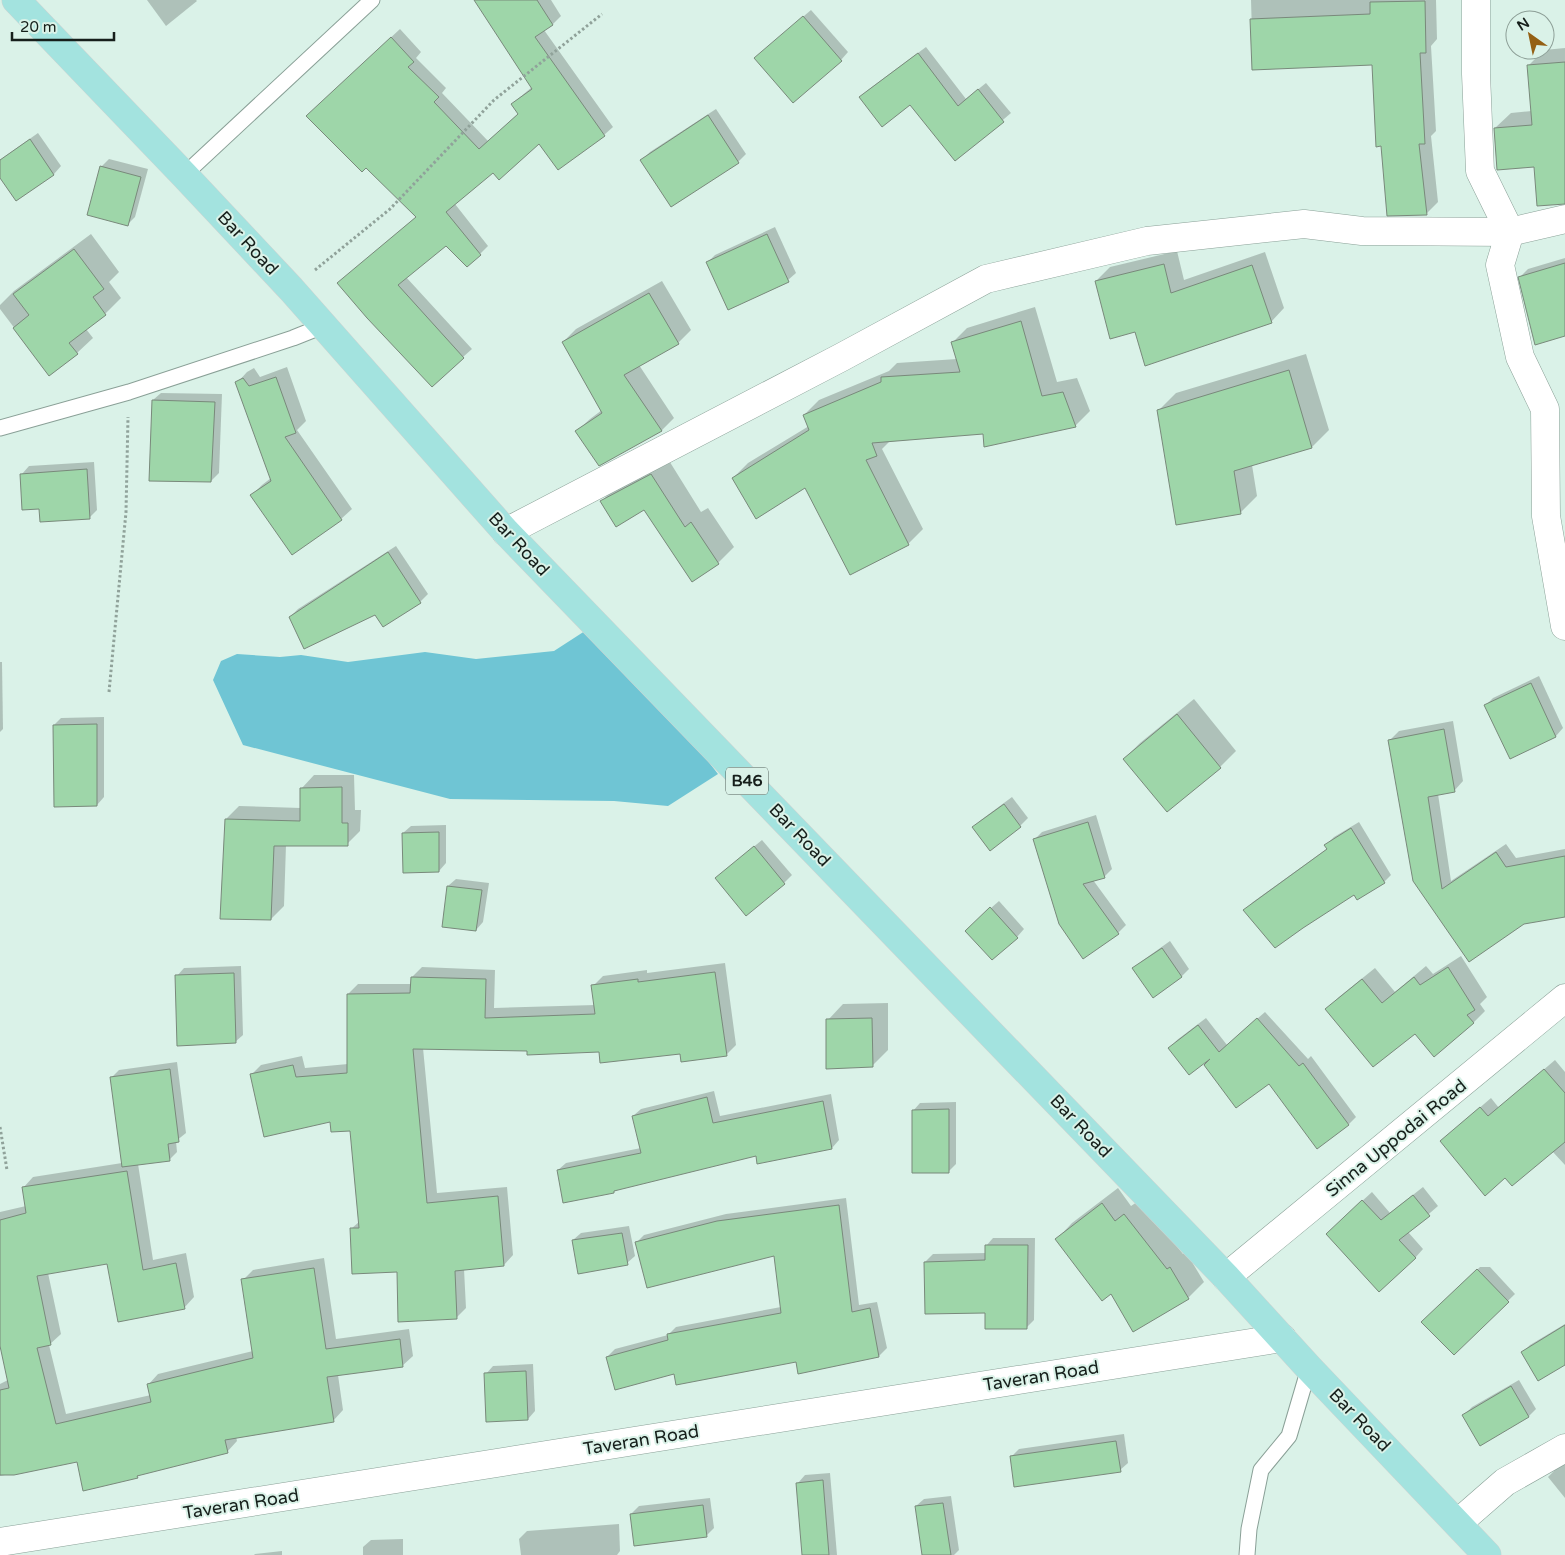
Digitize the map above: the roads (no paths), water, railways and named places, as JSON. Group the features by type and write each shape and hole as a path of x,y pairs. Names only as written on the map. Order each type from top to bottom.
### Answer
{"main road":[{"name":"Bar Road","path":"16,0 291,289 506,532 1226,1277 1309,1368 1487,1555"}],"street":[{"path":"1476,0 1476,74 1480,171 1510,232 1500,265 1520,357 1545,409 1546,516 1565,626"},
{"path":"506,532 842,357 986,279 1147,241 1304,224 1362,231 1510,232 1565,219"},
{"name":"Sinna Uppodai Road","path":"1226,1277 1565,998"},
{"name":"Taveran Road","path":"0,1542 1282,1338"},
{"path":"1458,1523 1506,1482 1565,1448"}],"lane":[{"path":"184,175 372,0"},
{"path":"0,428 129,392 293,338 323,326"},
{"path":"1248,1555 1248,1529 1261,1470 1290,1436 1309,1368"}],"water":[{"path":"588,629 641,675 718,774 668,806 614,801 450,799 243,745 213,680 221,661 237,654 280,657 301,655 348,662 425,652 476,659 554,651"}]}
